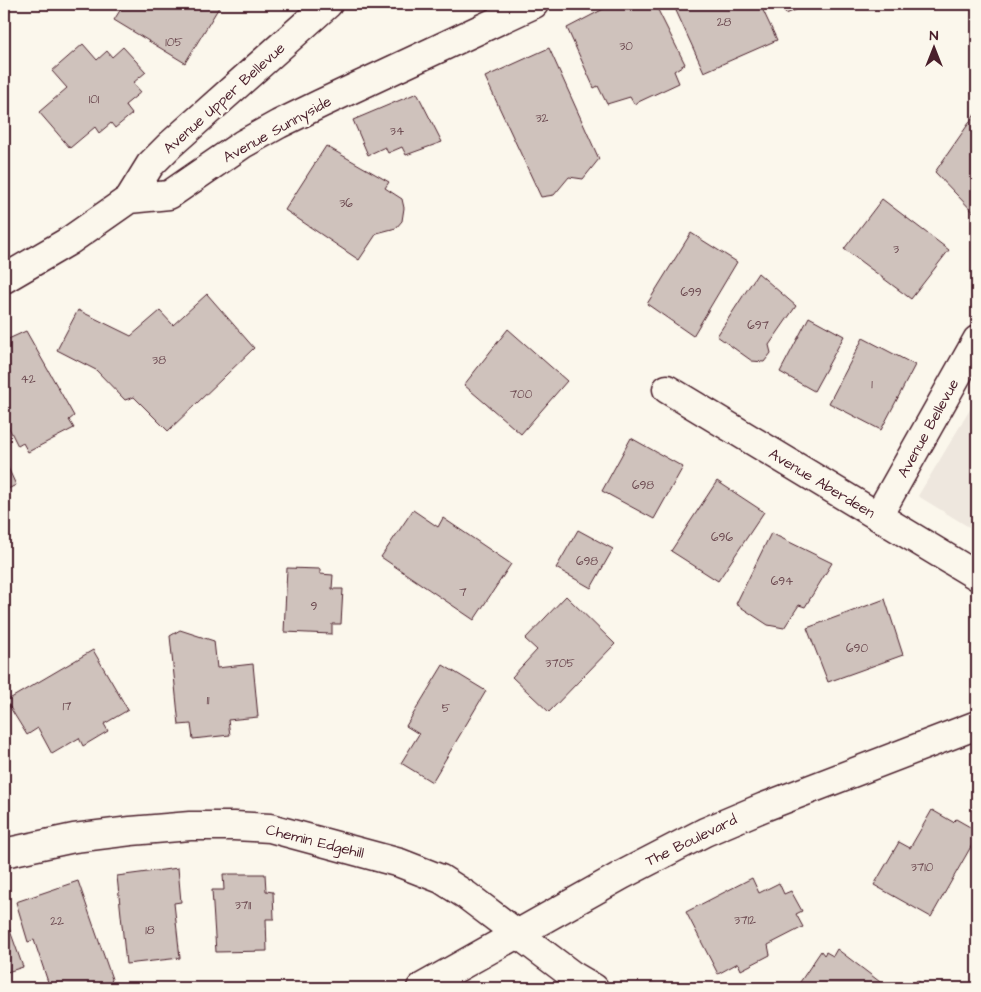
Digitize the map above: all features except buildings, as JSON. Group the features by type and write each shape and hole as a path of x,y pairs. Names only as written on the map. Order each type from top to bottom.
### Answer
{"street":[{"name":"Avenue Upper Bellevue","path":"129,199 150,165 170,145 328,4"},
{"name":"Avenue Sunnyside","path":"4,279 70,241 129,199 169,195 243,144 279,124 534,4"},
{"name":"Avenue Bellevue","path":"878,516 977,340"},
{"name":"Avenue Aberdeen","path":"667,389 977,576"},
{"name":"The Boulevard","path":"421,988 622,875 712,829 773,803 977,725"},
{"name":"Chemin Edgehill","path":"4,853 74,838 131,831 190,826 270,828 361,852 429,874 451,885 572,975 594,988"}],"shaded area":[{"path":"977,398 977,532 918,496"}]}
